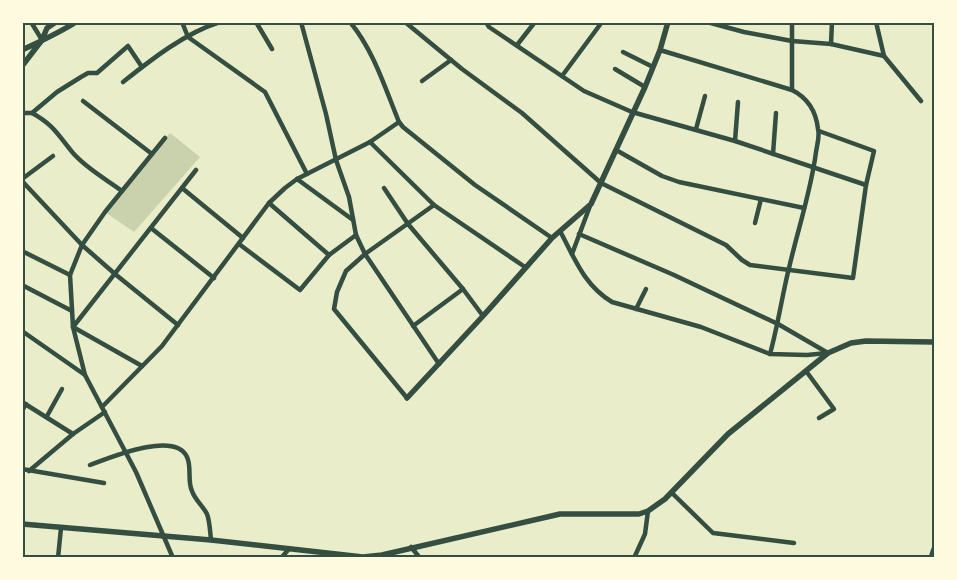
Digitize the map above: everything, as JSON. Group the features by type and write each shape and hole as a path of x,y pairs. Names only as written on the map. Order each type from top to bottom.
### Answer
{"street":[{"path":"31,22 42,40"},
{"path":"22,66 42,40 48,28 56,22"},
{"path":"22,50 55,35 76,22"},
{"path":"182,22 188,37 265,92 307,174"},
{"path":"123,82 142,67 188,37 220,22"},
{"path":"256,22 272,49"},
{"path":"301,22 326,114 336,160 349,197 356,235 365,254 439,364"},
{"path":"350,22 362,37 370,52 399,122 410,134 475,185 552,238"},
{"path":"405,22 451,60 522,113 601,183 726,245 750,265 853,278 866,186 874,151 819,131"},
{"path":"486,22 489,27 584,91 632,112 735,141 866,186"},
{"path":"517,45 535,22"},
{"path":"562,76 602,22"},
{"path":"572,254 591,204 645,87 660,50 668,22"},
{"path":"707,22 792,41 831,44 884,56"},
{"path":"792,22 792,90"},
{"path":"831,44 832,22"},
{"path":"876,22 884,56 921,102"},
{"path":"32,113 57,92 81,77 88,73 97,73 128,46 142,67"},
{"path":"660,50 792,90 800,94 814,112 819,131 814,168 788,270 778,324 770,354"},
{"path":"623,52 653,67"},
{"path":"422,81 451,60"},
{"path":"615,69 645,87"},
{"path":"696,129 705,96"},
{"path":"83,101 152,154"},
{"path":"735,141 738,102"},
{"path":"22,113 32,113 47,121 88,167 122,191"},
{"path":"773,154 776,113"},
{"path":"29,470 104,409 178,326 269,203 297,179 370,142 399,122"},
{"path":"165,138 105,212 82,245 70,275 74,327 85,375 136,472 173,558"},
{"path":"370,142 434,205 525,267"},
{"path":"616,150 671,180 804,208"},
{"path":"53,156 22,180 82,245 178,326"},
{"path":"74,327 196,170"},
{"path":"297,179 353,220"},
{"path":"182,188 243,238"},
{"path":"384,188 408,224 463,289 483,316"},
{"path":"755,223 761,199"},
{"path":"269,203 329,255"},
{"path":"434,205 365,254 346,271 337,292 334,309 408,398 552,238 591,204"},
{"path":"150,228 214,278"},
{"path":"560,232 591,286 600,295 612,302 658,313 701,327 770,354 807,355 828,353"},
{"path":"579,234 674,275 778,324 828,353"},
{"path":"239,244 300,290 329,255 356,235"},
{"path":"22,251 70,275"},
{"path":"22,285 72,311"},
{"path":"413,326 463,289"},
{"path":"636,309 646,289"},
{"path":"74,327 142,366"},
{"path":"22,331 85,375"},
{"path":"22,524 211,540 362,557 382,555 560,514 629,515 648,511 672,493 728,434 828,353 851,343 866,341 934,342"},
{"path":"806,371 834,409 819,418"},
{"path":"47,416 62,389"},
{"path":"22,412 24,403 73,434"},
{"path":"90,465 126,452 162,445 176,447 184,452 188,458 188,476 192,491 206,513 211,540"},
{"path":"22,469 104,483"},
{"path":"672,493 713,532 794,543"},
{"path":"634,558 645,534 648,511"},
{"path":"58,558 61,528"},
{"path":"411,547 420,558"},
{"path":"931,558 934,548"},
{"path":"281,558 289,549"}],"green space":[{"path":"170,133 200,157 134,232 105,212"}]}
